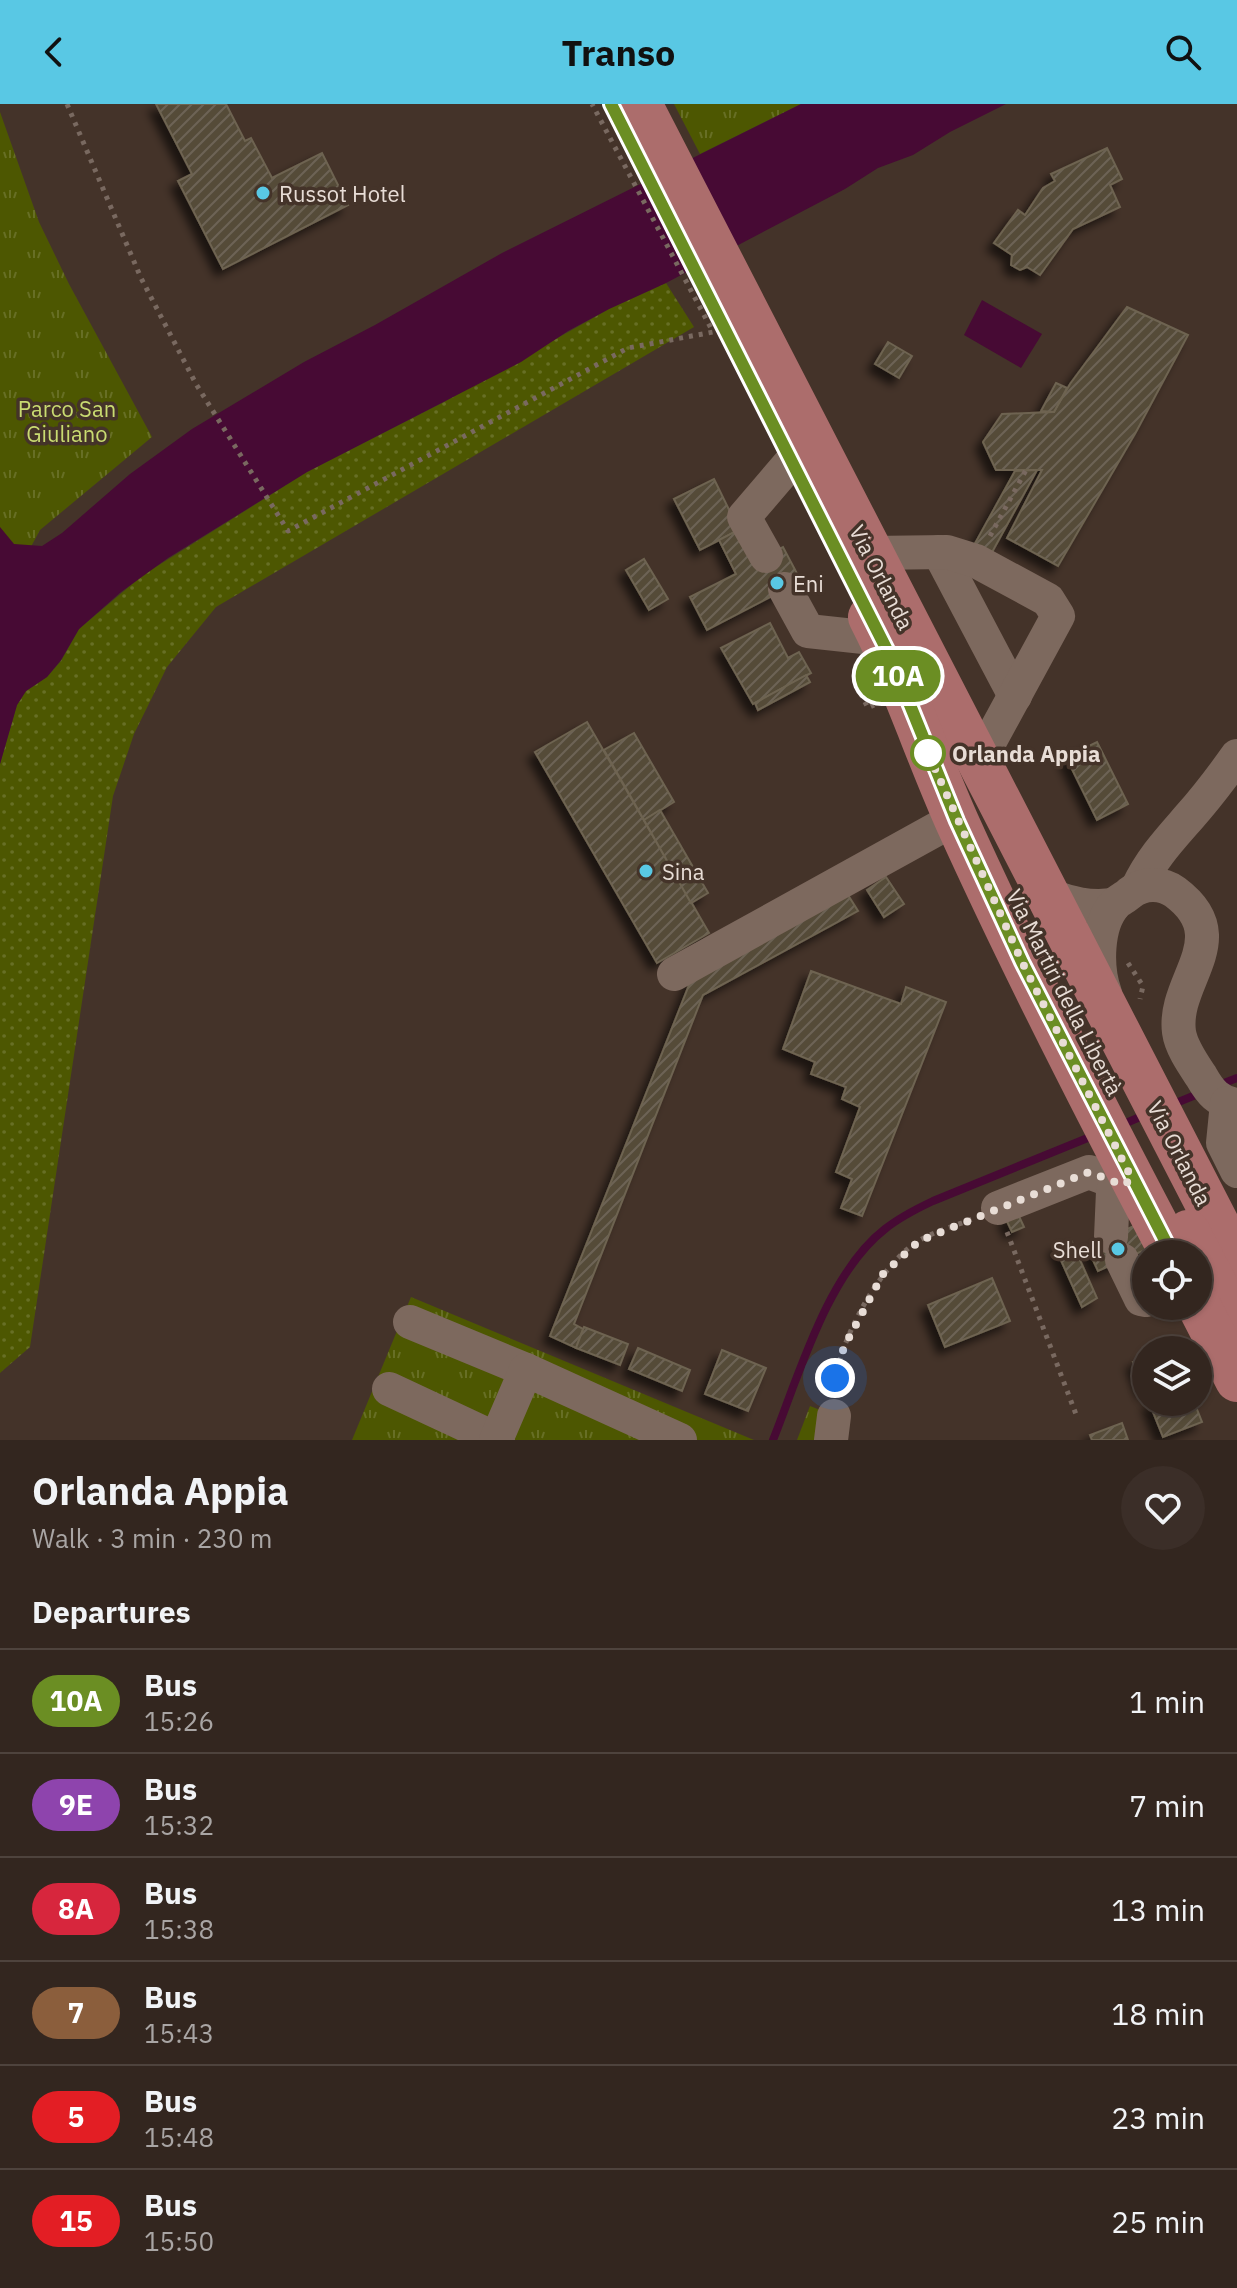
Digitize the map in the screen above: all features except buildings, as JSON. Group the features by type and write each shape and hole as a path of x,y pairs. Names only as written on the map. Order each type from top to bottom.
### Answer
{"main road":[{"name":"Via Orlanda","path":"611,104 635,132 713,305 791,462 874,670 957,821 1022,962 1117,1091 1137,1159 1167,1240"},
{"name":"Via Orlanda","path":"713,305 870,553 1048,895 1134,1025 1117,1091"},
{"name":"Via Martiri della Libertà","path":"874,670 933,730 1117,1091"},
{"name":"Via Orlanda","path":"1137,1159 1237,1262"},
{"path":"1137,1159 1237,1326"},
{"path":"1206,1320 1237,1380"}],"street":[{"path":"766,556 744,517 791,462"},
{"path":"939,552 1015,696"},
{"path":"870,553 947,552 976,561 1048,600 1058,616 990,741 981,766"},
{"path":"785,589 808,631 874,670"},
{"path":"1134,1025 1101,982 1100,951 1104,928 1160,849 1237,756"},
{"path":"674,974 942,826 957,821"},
{"path":"1048,895 1074,905 1094,908 1157,885 1174,891 1201,924 1204,944 1180,1006 1179,1033 1211,1093 1232,1104 1223,1143 1237,1171"},
{"path":"998,1208 1089,1172 1137,1159"},
{"path":"1132,1281 1116,1248 1113,1191 1137,1159"},
{"path":"410,1322 526,1370 680,1440"},
{"path":"389,1389 497,1440 526,1370"}],"path":[{"path":"67,104 141,278 196,384 288,531 713,305 635,132 592,104"},
{"path":"976,561 1026,470"},
{"path":"868,708 874,670"},
{"path":"1122,963 1130,963 1143,986 1134,1025"},
{"path":"832,1428 835,1378 844,1347 883,1274 919,1241 998,1208 1077,1417"}],"green space":[{"path":"674,104 801,104 700,154"},
{"name":"Parco San Giuliano","path":"0,112 39,222 152,437 40,530 0,604"},
{"path":"666,283 694,327 216,607 167,667 134,734 113,796 30,1347 0,1373 0,764 17,705 26,691 47,677 61,661 79,629 143,575 307,472 444,402 609,309"},
{"path":"411,1297 754,1440 352,1440"},
{"path":"810,1406 840,1418 847,1440 797,1440"}],"shaded area":[{"path":"801,104 1006,104 913,155 878,168 845,189 666,283 609,309 521,362 307,472 168,558 121,592 79,629 47,677 26,691 17,705 0,764 0,527 14,544 42,546 62,533 130,474 192,429 304,362 502,253"},
{"path":"982,300 1042,334 1021,368 964,335"}],"waterway":[{"path":"1219,1085 1237,1078"},
{"path":"1171,1105 1203,1092"},
{"path":"1119,1126 1147,1114"},
{"path":"773,1440 831,1298 847,1271 885,1229 933,1201 1095,1135"}],"bus line":[{"name":"10A","path":"611,104 891,658 957,821 1022,962 1165,1240"}],"place":[{"name":"Russot Hotel","path":"263,193"},
{"name":"Eni","path":"777,583"},
{"name":"Orlanda Appia","path":"928,753"},
{"name":"Sina","path":"646,871"},
{"name":"Shell","path":"1118,1249"}],"route":[{"path":"835,1378 856,1320 883,1274 919,1241 1089,1172 1123,1185 1132,1179 1022,962 928,753"}]}
